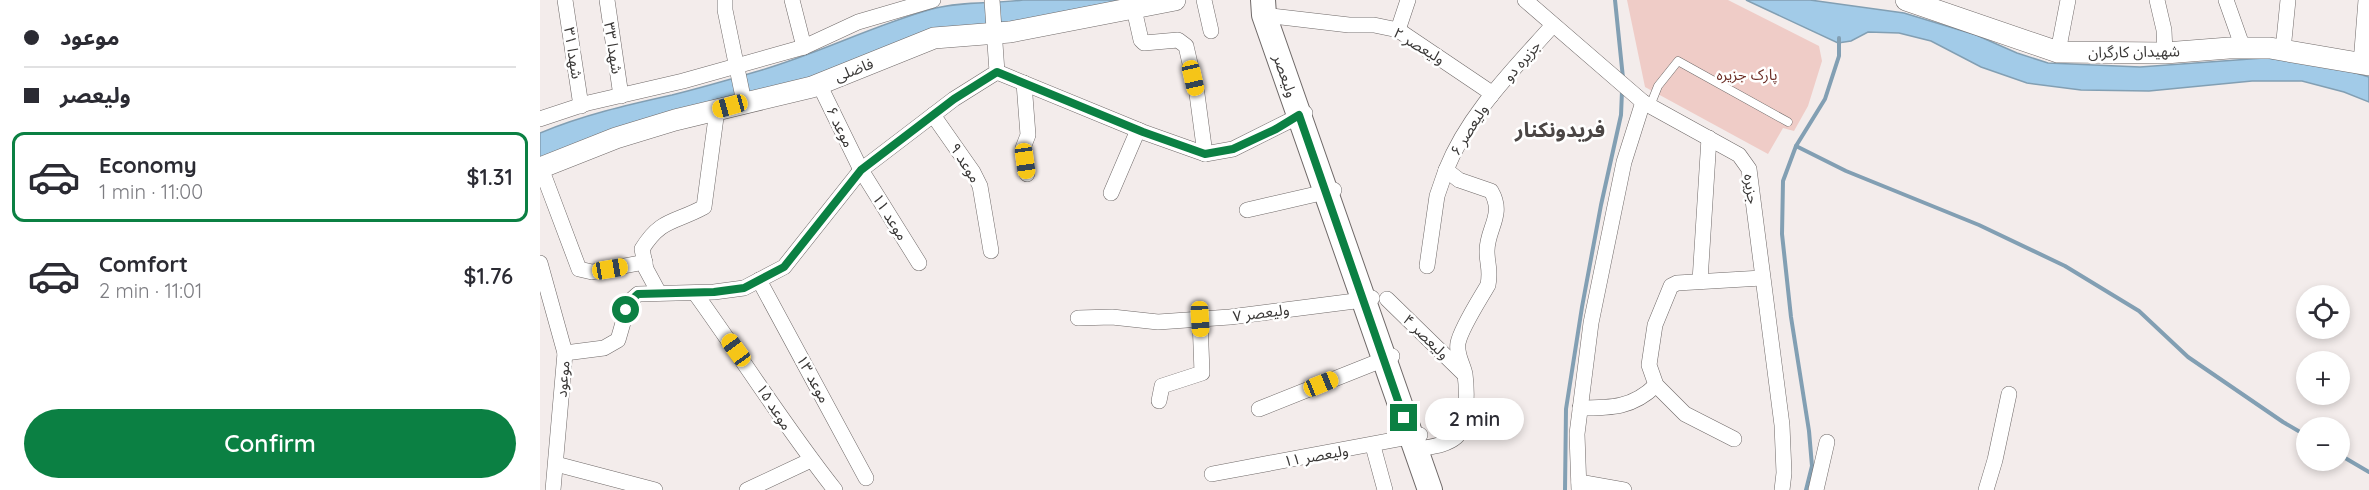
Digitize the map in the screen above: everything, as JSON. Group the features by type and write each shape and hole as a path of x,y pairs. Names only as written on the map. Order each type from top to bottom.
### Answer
{"main road":[{"name":"فاضلی","path":"540,168 616,138 675,120 819,84 934,38 994,33 1175,0"},
{"name":"شهیدان کارگران","path":"1906,0 1936,4 2058,52 2164,53 2243,48 2283,50 2365,64"},
{"name":"ولیعصر","path":"1269,8 1330,192 1374,299 1388,357 1418,443 1430,490"},
{"name":"ولیعصر","path":"1418,443 1440,490"}],"street":[{"name":"شهدا ۳۱","path":"565,0 581,105"},
{"name":"شهدا ۳۳","path":"608,0 621,96"},
{"path":"725,0 744,102"},
{"path":"792,0 804,47"},
{"path":"540,119 581,105 804,47 858,22 933,0"},
{"path":"992,0 997,72 1138,130 1205,154 1233,149 1276,129 1303,113"},
{"path":"1204,0 1211,32"},
{"path":"1398,30 1408,0"},
{"name":"جزیره","path":"1525,0 1647,104 1739,155 1749,169 1782,425 1784,473 1782,490"},
{"path":"2058,52 2068,0"},
{"path":"2157,0 2164,30 2164,53"},
{"path":"2226,0 2243,48"},
{"path":"2283,50 2288,0"},
{"path":"2365,64 2366,0"},
{"name":"ولیعصر ۲","path":"1269,8 1349,25 1374,25 1398,30 1490,92 1491,96"},
{"path":"1134,9 1141,40 1144,43 1179,40 1186,46 1197,94 1205,154"},
{"name":"جزیره دو","path":"1491,96 1553,25"},
{"name":"موعود","path":"554,490 565,353 610,346 618,340 629,302 638,294 668,295 744,288 784,267 861,170 933,115 997,72"},
{"path":"1024,83 1028,135 1023,148 1027,174"},
{"name":"موعد ۶","path":"819,84 861,170"},
{"name":"ولیعصر ۶","path":"1418,443 1456,437 1462,427 1467,398 1458,343 1488,285 1490,267 1487,252 1497,214 1497,202 1491,191 1459,180 1446,170 1459,142 1491,96"},
{"path":"1624,490 1579,486 1577,434 1591,323 1610,226 1624,162 1647,104"},
{"path":"659,293 645,262 642,249 651,234 665,223 688,216 704,207 717,110"},
{"name":"موعد ۹","path":"933,115 973,172 980,186 991,250"},
{"path":"1111,193 1138,130"},
{"path":"1700,281 1709,138"},
{"path":"540,168 579,269 592,272 645,262"},
{"name":"موعد ۱۱","path":"861,170 918,264"},
{"path":"1427,266 1437,196 1446,170"},
{"path":"1246,210 1330,192"},
{"path":"540,264 565,353"},
{"path":"1734,439 1684,414 1656,385 1649,365 1655,325 1671,286 1677,283 1762,278"},
{"name":"موعد ۱۳","path":"759,280 866,478"},
{"name":"موعد ۱۵","path":"695,293 811,460 835,490"},
{"name":"ولیعصر ۴","path":"1374,299 1465,375"},
{"name":"ولیعصر ۷","path":"1078,318 1158,322 1374,299"},
{"path":"1159,401 1162,386 1202,373 1200,319"},
{"path":"1259,409 1388,357"},
{"path":"1580,408 1613,408 1644,398 1656,385"},
{"path":"1986,490 2009,394"},
{"path":"1816,490 1827,442"},
{"name":"ولیعصر ۱۱","path":"1212,474 1374,446 1418,443"},
{"path":"1374,446 1385,490"},
{"path":"747,490 811,460"},
{"path":"556,464 655,490"}],"lane":[{"path":"1647,104 1678,61 1788,122"}],"green space":[{"name":"پارک جزیره","path":"1627,0 1728,0 1819,46 1822,61 1808,106 1794,131 1783,128 1768,154 1645,87"}],"water":[{"path":"1023,0 1143,0 915,53 540,159 540,133 572,121 778,65 932,9"},
{"path":"1746,0 1810,0 1904,13 1976,35 2017,53 2048,63 2140,67 2264,58 2315,61 2369,77 2369,102 2344,92 2302,81 2252,81 2149,91 2081,90 2027,83 1981,67 1931,41 1899,33 1868,32 1851,41 1838,43"}],"waterway":[{"path":"1615,0 1623,78"},
{"path":"1806,490 1812,466 1782,234 1783,181 1796,146 1825,99 1839,56 1839,38"},
{"path":"1565,490 1566,409 1601,205 1621,115 1622,91"},
{"path":"1796,146 1846,171 1979,225 2065,266 2139,311 2188,357 2296,430"},
{"path":"2350,461 2369,472"}],"district":[{"name":"فریدونکنار","path":"1560,130"}],"route":[{"path":"626,310 629,302 638,294 668,295 744,288 784,267 861,170 954,99 997,72 1143,132 1205,154 1233,149 1276,129 1299,115 1404,418"}]}
